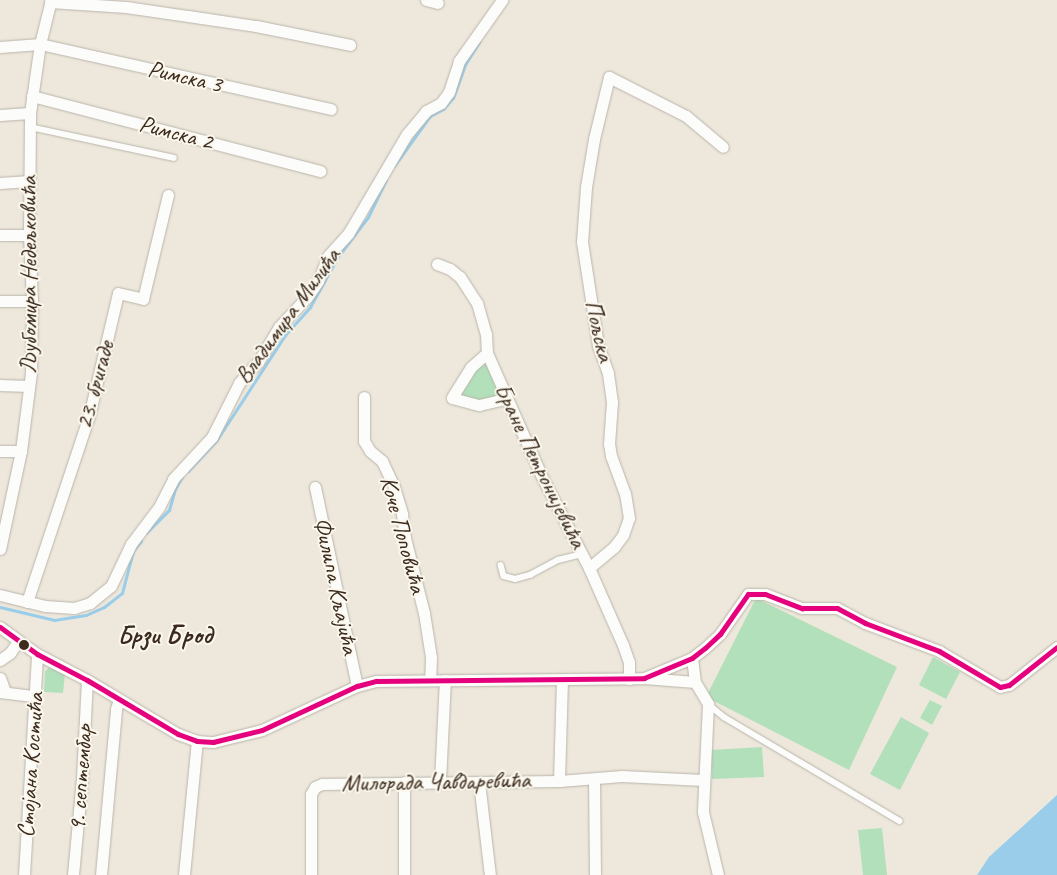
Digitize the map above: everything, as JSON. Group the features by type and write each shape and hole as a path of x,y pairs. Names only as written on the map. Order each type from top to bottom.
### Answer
{"street":[{"path":"426,0 438,3"},
{"name":"Владимира Милића","path":"0,595 27,602 74,608 90,603 112,586 131,544 159,507 173,478 212,437 239,383 258,362 280,327 307,297 328,256 348,234 408,134 426,112 441,103 449,92 459,61 502,0"},
{"path":"51,1 126,7 256,26 350,45"},
{"name":"Љубомира Недељковића","path":"0,548 21,451 32,359 29,235 30,113 40,44 51,1"},
{"name":"Римска 3","path":"0,47 40,44 331,110"},
{"name":"Пољска","path":"589,568 614,547 623,535 630,518 625,494 611,456 609,444 612,402 608,373 598,345 582,242 586,188 594,139 609,77 686,116 723,147"},
{"name":"Римска 2","path":"32,96 320,171"},
{"path":"0,115 30,113"},
{"path":"0,183 29,181"},
{"name":"23. бригаде","path":"27,602 89,416 118,293 144,299 168,195"},
{"path":"0,236 29,235"},
{"name":"Бране Петронијевића","path":"437,264 456,273 472,294 484,323 487,354 540,474 589,568 626,653 629,662 629,680"},
{"path":"0,301 32,302"},
{"path":"487,354 471,367 452,398 478,405 506,399"},
{"path":"0,384 29,386"},
{"name":"Коче Поповића","path":"364,397 364,441 370,451 382,461 402,514 405,538 424,613 430,657 430,680"},
{"path":"0,451 21,451"},
{"name":"Филипа Кљајића","path":"315,487 357,686"},
{"path":"644,678 692,658 720,634 748,594 765,594 802,608 837,608 865,623 939,650 1000,687 1009,685 1057,647"},
{"path":"0,626 37,654 87,680 178,734 197,741 213,742 249,734 357,686 376,682 430,680 629,680 644,678 695,682"},
{"path":"0,660 10,653 18,641"},
{"name":"Стојана Костића","path":"24,875 37,654"},
{"path":"692,658 695,682 708,704 703,812 718,875"},
{"path":"0,678 3,692 35,696"},
{"name":"9. септембар","path":"73,875 81,796 87,680"},
{"path":"440,782 445,680"},
{"name":"Милорада Чавдаревића","path":"559,781 562,680"},
{"path":"101,875 116,709 119,699"},
{"path":"184,875 197,741"},
{"name":"Милорада Чавдаревића","path":"311,875 311,794 315,787 322,784 559,781 622,776 703,780"},
{"path":"594,779 595,875"},
{"path":"404,782 404,875"},
{"path":"479,782 490,875"}],"lane":[{"path":"30,127 174,158"},
{"path":"500,565 504,576 515,580 530,575 558,560 582,554"},
{"path":"708,704 724,717 900,820"}],"green space":[{"path":"484,362 500,396 483,401 459,395 474,368"},
{"path":"756,598 897,667 849,770 706,697"},
{"path":"933,657 960,672 946,699 919,685"},
{"path":"49,667 65,674 63,693 44,692 45,672"},
{"path":"930,700 942,706 932,725 920,718"},
{"path":"901,717 929,733 900,790 870,774"},
{"path":"762,747 764,777 712,779 711,750"},
{"path":"882,828 887,875 863,875 858,830"}],"water":[{"path":"1057,795 1057,875 977,875 989,857"}],"waterway":[{"path":"394,166 430,116 443,109 453,98 466,63 479,42"},
{"path":"188,471 216,441 285,335 310,307 337,258 368,217 386,180"},
{"path":"146,533 169,510 175,489 182,477"},
{"path":"0,607 54,620 86,615 104,607 122,593 133,551 141,541"}],"transit line":[{"path":"0,627 37,654 87,680 178,734 197,741 213,742 262,730 357,686 376,681 644,678 692,658 705,648 720,634 748,594 765,594 802,608 837,608 865,623 939,651 1000,687 1009,685 1057,647"}],"district":[{"name":"Брзи Брод","path":"165,635"}]}
